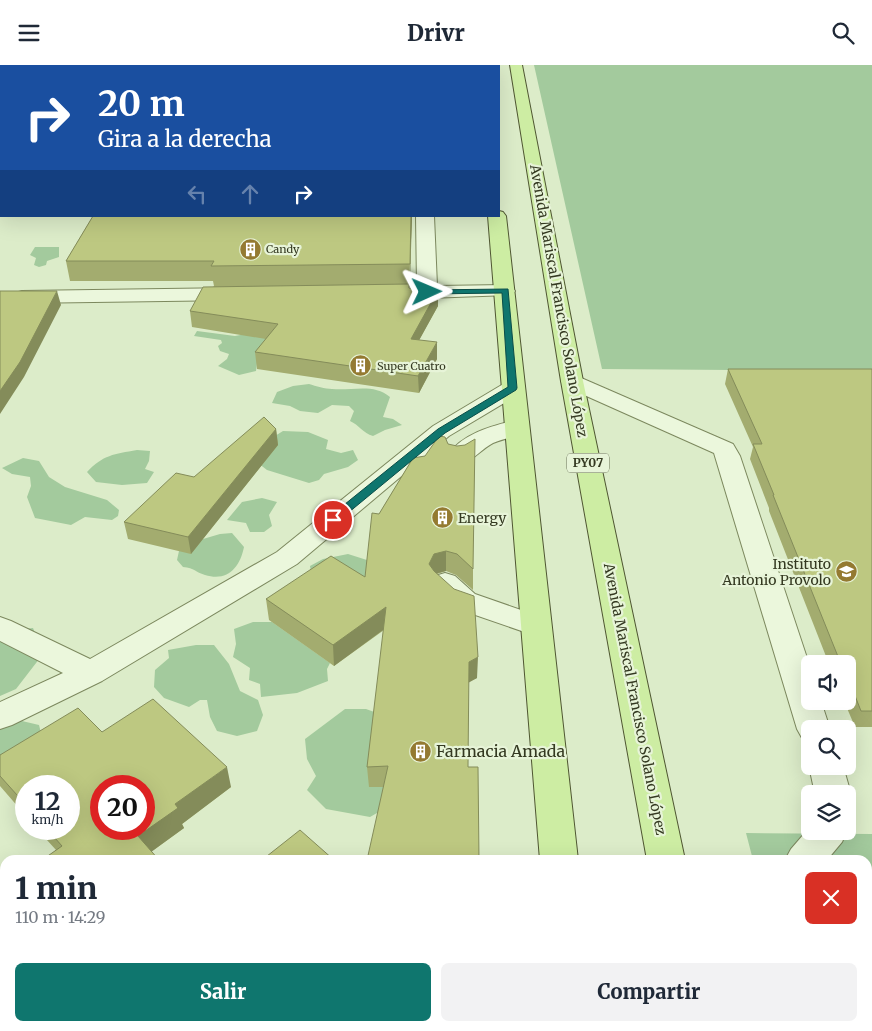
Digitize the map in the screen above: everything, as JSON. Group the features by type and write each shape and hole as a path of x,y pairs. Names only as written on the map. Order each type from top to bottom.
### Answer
{"main road":[{"name":"Avenida Mariscal Francisco Solano López","path":"516,65 572,381 665,855"},
{"path":"497,217 559,855"}],"street":[{"path":"425,217 427,292"},
{"path":"378,292 505,291"},
{"path":"13,297 259,294"},
{"path":"572,381 724,449 728,456 811,720"},
{"path":"0,716 91,673 287,558 441,431 513,388"},
{"path":"458,457 466,448 490,434 516,427"},
{"path":"445,583 465,601 536,625"},
{"path":"0,628 91,673"},
{"path":"808,855 821,840"}],"green space":[{"path":"534,65 872,65 872,371 602,369"},
{"path":"35,247 59,247 59,257 47,261 46,265 39,267 34,265 36,258 30,255"},
{"path":"197,331 235,336 251,333 294,339 257,363 256,371 239,375 218,366 227,359 229,354 220,351 218,346 222,343 221,340 194,336"},
{"path":"309,384 329,389 370,389 384,393 390,397 383,417 393,419 402,425 373,436 350,421 354,411 349,406 332,405 318,413 300,411 290,406 272,403 277,392 293,386"},
{"path":"283,431 308,432 328,440 326,449 341,453 353,450 358,460 348,467 324,474 319,480 309,483 267,470 246,454"},
{"path":"137,450 150,451 149,461 145,469 154,472 147,483 122,485 96,482 87,472 98,462 109,456"},
{"path":"23,458 39,461 49,477 65,487 107,500 119,510 118,516 112,520 85,517 71,525 35,518 27,497 31,486 30,477 12,474 2,468"},
{"path":"262,498 277,502 269,515 272,526 264,532 250,532 246,523 227,520 242,502"},
{"path":"232,533 244,547 236,566 226,574 213,577 205,575 183,567 177,560 179,551 193,547 203,539"},
{"path":"348,554 370,561 368,580 312,579 310,566 323,559"},
{"path":"253,622 272,622 330,663 327,669 328,681 297,693 261,697 260,684 249,680 250,668 233,657 236,644 234,629"},
{"path":"33,628 43,654 16,689 0,696 0,631"},
{"path":"196,645 214,645 229,664 240,691 258,700 263,715 257,731 237,736 217,731 210,717 207,700 200,700 189,707 164,698 154,687 155,670 169,658 168,650"},
{"path":"345,709 366,709 377,713 369,787 386,787 384,809 370,817 326,809 307,790 316,776 307,759 305,739"},
{"path":"22,721 39,725 42,737 0,773 0,722"},
{"path":"746,833 801,833 801,840 856,840 856,834 872,834 872,855 752,855"}],"building":[{"name":"Candy","path":"92,217 411,217 410,264 211,266 214,261 66,261"},
{"path":"409,284 409,288 438,290 411,339 437,342 418,376 255,352 278,324 190,311 203,287"},
{"path":"0,291 57,291 20,362 0,391"},
{"path":"728,369 872,369 872,711 861,711 856,698 856,655 837,655 753,444 762,444"},
{"path":"264,417 276,429 188,537 124,522 176,473 194,477"},
{"path":"439,436 445,437 448,444 457,446 465,445 475,439 473,569 457,554 446,551 434,554 429,564 454,589 474,596 478,657 469,662 468,767 478,767 479,855 368,855 388,766 367,767 386,607 333,645 266,599 331,556 365,577 372,513 379,514 413,458 425,456"},
{"path":"153,699 227,767 175,804 178,808 155,824 155,775 90,775 90,840 142,840 155,855 49,855 62,846 57,840 80,840 80,775 15,775 15,793 0,776 0,755 78,708 102,732"},
{"path":"300,830 328,855 268,855"}],"place":[{"name":"Candy","path":"250,249"},
{"name":"Super Cuatro","path":"361,366"},
{"name":"Energy","path":"442,518"},
{"name":"Instituto Antonio Provolo","path":"847,572"},
{"name":"Farmacia Amada","path":"420,751"}],"route":[{"path":"333,520 441,431 513,388 505,291 427,292"}]}
